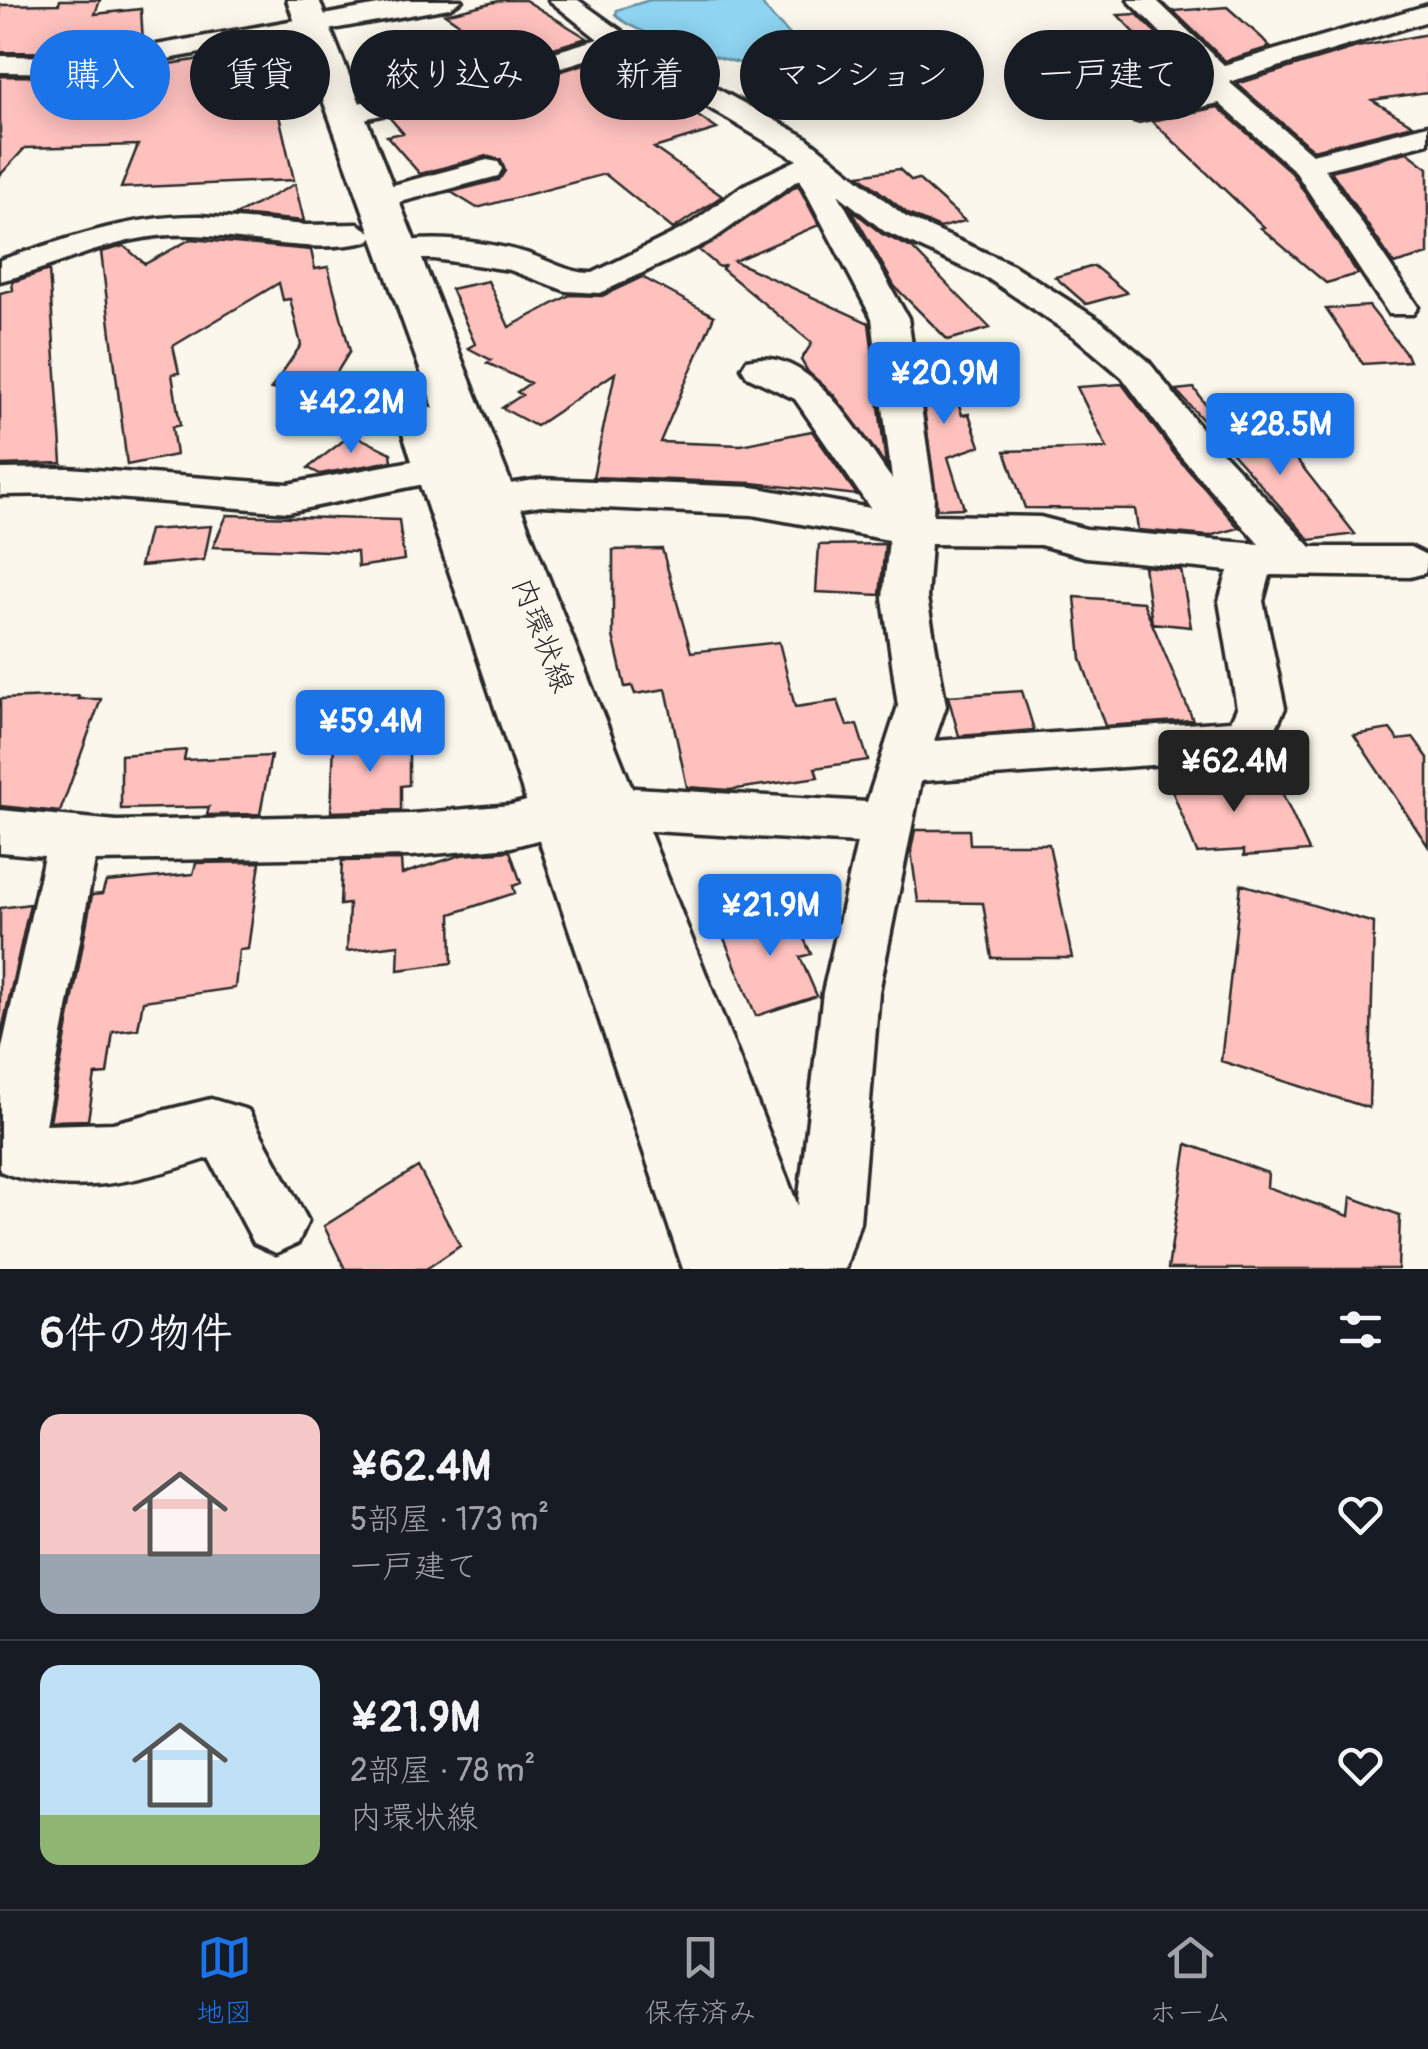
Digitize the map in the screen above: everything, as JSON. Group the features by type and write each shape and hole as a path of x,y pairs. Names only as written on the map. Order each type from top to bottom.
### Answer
{"street":[{"path":"0,64 90,65 296,13 449,0"},
{"path":"562,0 602,30"},
{"path":"1141,0 1213,69 1220,85 1306,165 1348,222 1401,307"},
{"path":"1367,2 1420,15"},
{"name":"内環状線","path":"296,13 346,114 439,469 591,809 784,1269"},
{"name":"内環状線","path":"296,13 378,228 491,499 591,809 722,1269"},
{"path":"1214,87 1420,15"},
{"path":"346,114 464,88 580,53"},
{"path":"720,101 771,128 895,224 1001,272 1113,349 1300,562"},
{"path":"1306,165 1428,134"},
{"path":"378,228 434,249 517,261 578,284 600,283 700,233 753,193 789,172 819,167"},
{"path":"806,1269 822,1247 828,1222 852,992 888,824 922,706 904,598 914,496 890,318 814,178 819,167"},
{"path":"0,271 150,226 266,231 310,238 378,228 487,168"},
{"path":"0,240 92,242"},
{"path":"760,368 808,391 894,512 909,525"},
{"path":"0,482 68,481 288,498 439,469"},
{"path":"491,499 542,492 752,501 909,525 1040,531 1086,543 1300,562 1410,562"},
{"path":"903,763 1237,740 1250,734 1261,708 1242,600 1253,558"},
{"path":"0,832 117,842 412,835 511,826 591,809 888,824"},
{"path":"74,839 14,1130 17,1148 44,1156 113,1152 211,1128 227,1131 276,1221"}],"water":[{"path":"650,0 760,0 784,30 740,30 740,62 720,57 720,30 641,30 616,15 617,10"}],"building":[{"path":"60,0 100,0 95,14 141,9 142,30 30,30 30,52 0,52 0,5 59,4"},
{"path":"503,0 525,0 580,34 580,40 560,46 560,30 468,30 445,14"},
{"path":"1227,7 1270,47 1225,61 1214,50 1214,30 1193,30 1173,11"},
{"path":"1137,14 1153,30 1132,30 1118,15"},
{"path":"1428,34 1428,92 1372,100 1413,125 1313,150 1237,84 1357,47"},
{"path":"190,61 190,120 280,120 294,180 121,188 138,145 25,148 0,175 0,76 30,76 30,120 170,120 170,64"},
{"path":"580,65 580,120 704,120 717,129 654,148 722,196 673,229 605,174 477,208 451,192 499,180 505,171 501,160 486,156 420,174 387,136 403,133 392,120 560,120 560,72"},
{"path":"1218,107 1292,173 1358,274 1326,283 1261,228 1264,227 1152,121 1214,120 1214,108"},
{"path":"1407,152 1428,168 1428,254 1394,264 1331,171"},
{"path":"899,169 912,181 918,179 965,221 940,228 908,214 859,175"},
{"path":"295,184 304,221 236,215"},
{"path":"798,185 819,225 734,261 869,323 886,465 834,395 808,372 801,360 812,343 722,269 724,266 719,267 699,250"},
{"path":"851,209 882,234 912,248 990,328 948,340 895,287"},
{"path":"191,239 311,250 315,269 328,267 350,351 323,395 271,389 301,345 290,299 283,300 279,283 173,346 179,373 172,374 180,425 172,427 176,455 127,465 101,252 124,246 145,264"},
{"path":"1094,266 1127,293 1086,304 1055,277"},
{"path":"49,270 62,463 0,465 0,293 13,290 12,282"},
{"path":"642,277 714,316 660,442 741,445 812,431 857,495 752,483 593,477 615,373 536,426 502,408 522,395 517,392 530,383 487,363 491,360 468,348 475,344 451,289 488,281 509,327 570,295 602,296"},
{"path":"1369,306 1409,361 1363,364 1326,309"},
{"path":"916,345 944,358 962,415 969,414 980,446 948,457 964,508 937,509"},
{"path":"1122,384 1176,456 1239,528 1209,536 1138,530 1135,509 1025,508 1005,451 1107,448 1077,387"},
{"path":"1194,388 1232,444 1280,438 1355,534 1310,540 1176,390"},
{"path":"352,434 391,453 392,461 320,474 308,468"},
{"path":"227,515 399,520 404,560 358,567 357,552 213,547"},
{"path":"211,526 204,560 140,566 149,530"},
{"path":"885,544 880,595 816,592 819,545"},
{"path":"662,549 691,652 779,642 795,707 838,701 847,726 857,725 868,760 815,768 818,777 730,790 687,787 666,689 635,694 632,686 625,687 613,636 613,550"},
{"path":"1144,566 1181,570 1191,627 1152,623"},
{"path":"1075,597 1143,602 1193,720 1105,726 1081,659"},
{"path":"1022,691 1034,730 959,736 948,696"},
{"path":"79,696 78,699 101,699 60,812 0,806 0,699"},
{"path":"1390,729 1398,740 1414,738 1428,758 1428,846 1354,735"},
{"path":"409,738 409,785 401,786 401,810 331,812 334,743"},
{"path":"186,750 184,760 271,756 260,814 207,815 209,807 121,809 121,755"},
{"path":"1204,765 1214,788 1278,784 1309,851 1244,856 1244,850 1197,853 1163,768"},
{"path":"915,830 969,830 970,844 1049,844 1072,958 992,958 983,903 918,902 911,850"},
{"path":"510,851 521,883 513,886 515,893 451,914 452,963 398,970 399,945 347,951 349,904 340,905 342,861 401,860 402,874 461,855"},
{"path":"260,862 248,949 239,950 235,988 143,1001 138,1029 113,1032 107,1074 95,1075 88,1120 50,1121 92,895 102,894 106,882 193,874 196,863"},
{"path":"1241,884 1374,923 1369,1108 1221,1061"},
{"path":"30,904 0,1039 0,908"},
{"path":"789,905 811,954 800,957 817,996 756,1016 719,926"},
{"path":"1187,1144 1268,1173 1267,1187 1349,1216 1351,1197 1400,1215 1398,1269 1168,1269"},
{"path":"418,1167 460,1246 426,1269 345,1269 324,1226"}]}
